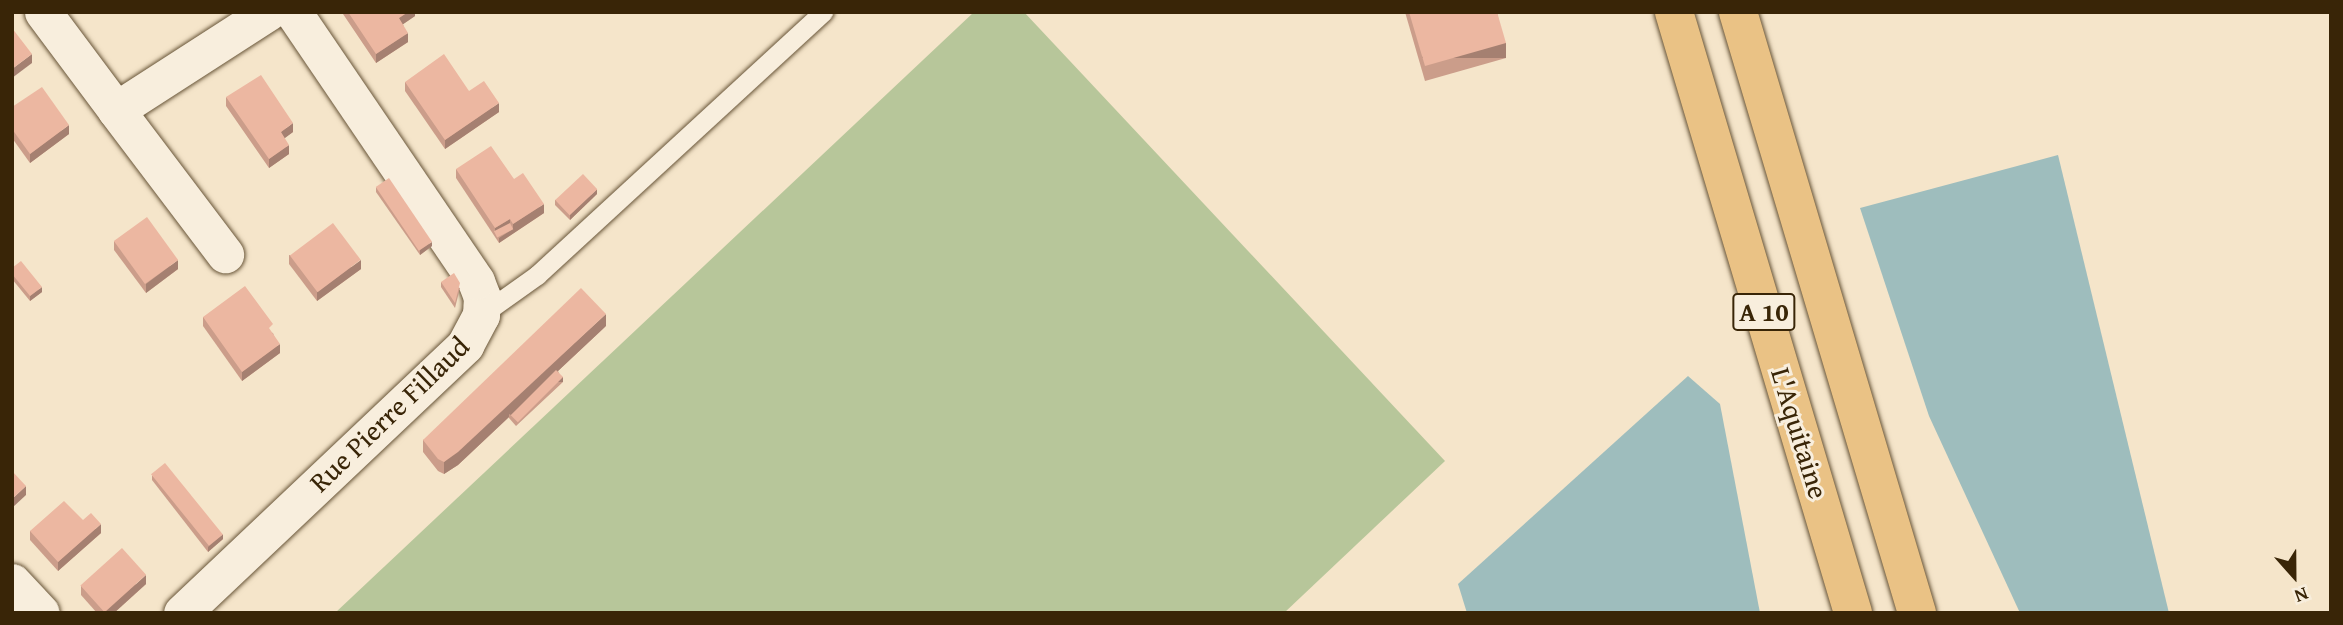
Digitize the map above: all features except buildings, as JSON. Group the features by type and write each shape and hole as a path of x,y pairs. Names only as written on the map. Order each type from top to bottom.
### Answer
{"highway":[{"name":"L'Aquitaine","path":"1674,12 1853,613"},
{"name":"A 10","path":"1738,12 1917,613"}],"street":[{"path":"43,12 225,254"},
{"path":"116,110 268,12"},
{"name":"Rue Pierre Fillaud","path":"182,613 465,345 481,315 482,297 476,281 293,12"},
{"path":"12,582 41,613"}],"lane":[{"path":"481,315 537,275 823,12"}],"green space":[{"path":"974,12 1024,12 1445,461 1284,613 335,613"}],"water":[{"path":"2058,155 2169,613 2020,613 1929,416 1860,208"},
{"path":"1688,376 1720,404 1760,613 1467,613 1458,584"}]}
